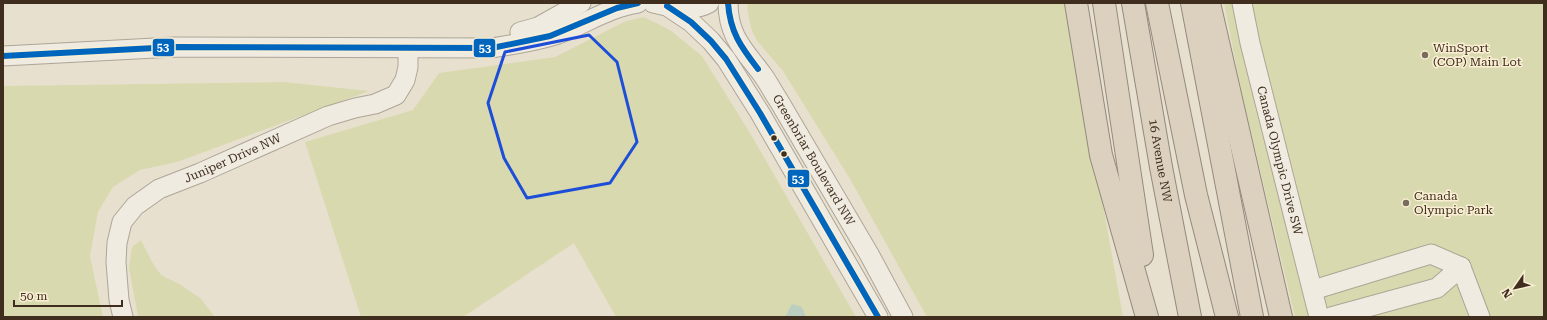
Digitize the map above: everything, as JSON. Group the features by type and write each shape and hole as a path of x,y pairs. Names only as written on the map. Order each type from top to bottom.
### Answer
{"highway":[{"path":"1076,3 1101,155 1147,317"},
{"path":"1104,3 1152,317"},
{"name":"16 Avenue NW","path":"1133,3 1161,167 1190,317"},
{"path":"1157,3 1196,195 1227,317"},
{"path":"1192,3 1252,317"},
{"path":"1209,3 1281,317"}],"street":[{"path":"463,48 538,27 581,3"},
{"path":"3,56 174,47 492,48 531,42 558,34 616,8 638,3"},
{"path":"661,4 687,9 697,8 709,3"},
{"name":"Greenbriar Boulevard NW","path":"728,3 729,20 737,41 763,76 778,100 869,254 904,317"},
{"name":"Canada Olympic Drive SW","path":"1242,3 1250,43 1320,317"},
{"name":"Greenbriar Boulevard NW","path":"661,4 692,22 726,59 760,113 878,317"},
{"name":"Juniper Drive NW","path":"123,317 119,300 116,262 117,243 122,222 135,206 159,189 200,173 328,116 354,108 375,104 396,95 405,80 408,67 408,48"},
{"path":"1313,290 1431,254 1461,267 1480,317"},
{"path":"1331,317 1437,288 1461,267"}],"highlighted area":[{"path":"589,35 617,62 637,142 610,183 527,198 504,158 488,103 505,52"}],"green space":[{"path":"748,3 1067,3 1123,317 927,317 850,179 783,71 757,41 752,31 747,9"},
{"name":"Canada Olympic Park","path":"1224,3 1544,3 1544,317 1295,317 1241,90"},
{"path":"644,17 670,30 702,56 750,133 856,317 616,317 574,243 463,317 361,317 305,142 413,110 439,73 555,57 626,21"},
{"path":"284,82 369,91 177,162 140,170 113,187 98,212 90,256 103,317 3,317 3,86"},
{"path":"141,240 152,262 161,275 181,285 200,298 215,317 138,317 129,268 132,247"}],"shaded area":[{"path":"792,304 802,307 806,317 785,317"}],"transit line":[{"name":"53","path":"3,56 174,47 492,48 550,36 617,8 638,3"},
{"name":"53","path":"728,3 731,22 737,39 758,69"},
{"name":"53","path":"667,6 691,22 711,41 726,59 760,113 878,317"}],"place":[{"name":"WinSport (COP) Main Lot","path":"1425,55"},
{"name":"Canada Olympic Park","path":"1406,203"}]}
